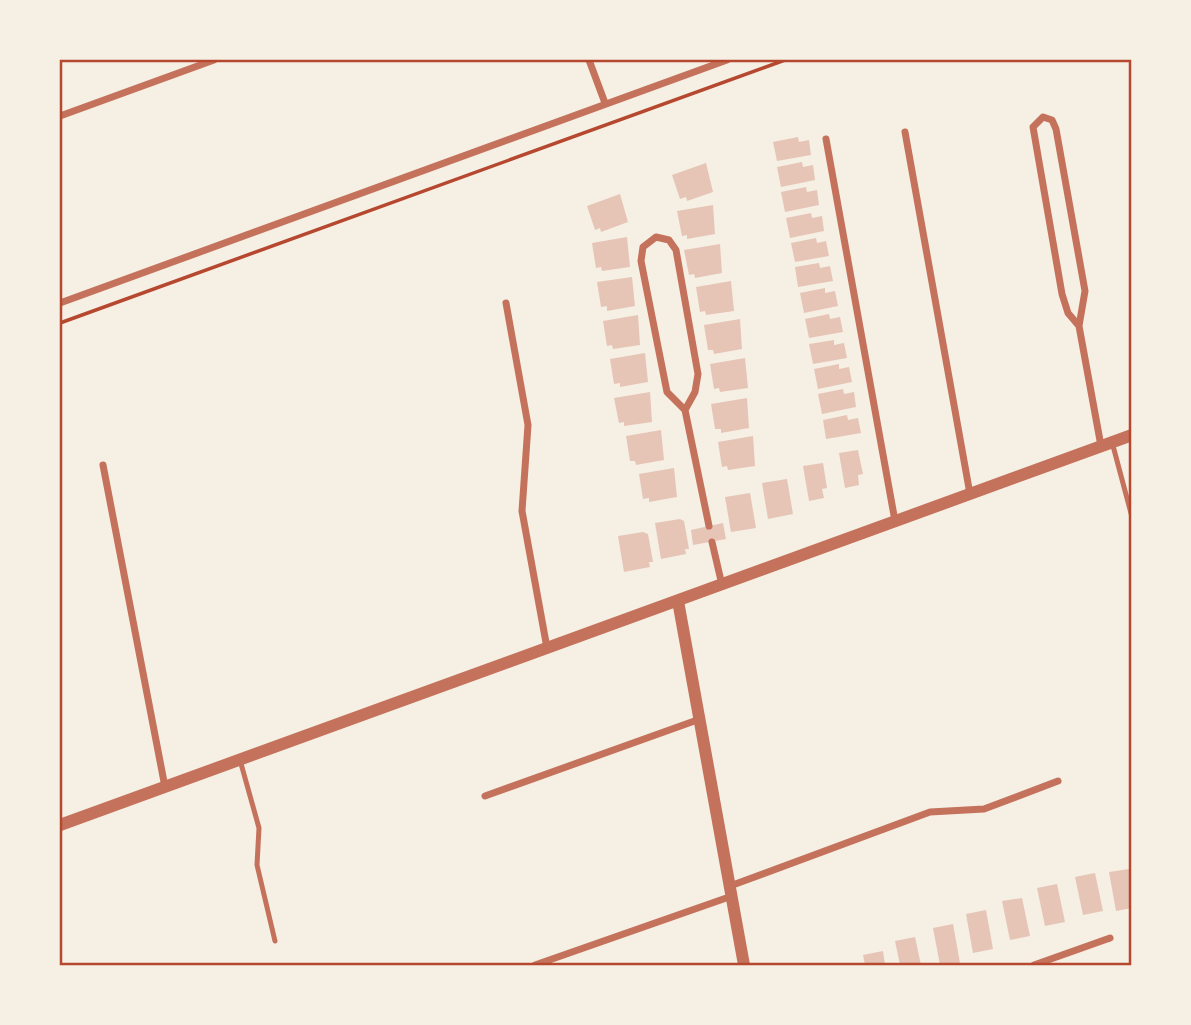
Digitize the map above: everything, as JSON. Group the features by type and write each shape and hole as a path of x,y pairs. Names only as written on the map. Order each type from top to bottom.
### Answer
{"street":[{"path":"60,116 214,60"},
{"path":"589,60 605,103"},
{"path":"60,303 727,60"},
{"path":"1079,326 1086,291 1056,129 1052,120 1043,117 1033,127 1057,267 1065,307 1079,326 1107,444"},
{"path":"905,132 970,494"},
{"path":"826,139 895,521"},
{"path":"685,410 695,392 698,374 676,250 669,240 656,237 643,247 641,261 667,392 685,410 709,526"},
{"path":"506,303 528,425 522,511 547,648"},
{"path":"60,825 1132,435"},
{"path":"103,466 165,787"},
{"path":"712,542 722,585"},
{"path":"678,601 744,965"},
{"path":"485,796 700,719"},
{"path":"535,965 731,891 921,814 938,810 984,808 1058,781"},
{"path":"1034,965 1110,938"}],"lane":[{"path":"1107,444 1132,517"},
{"path":"240,760 259,828 257,865 275,941"}],"path":[{"path":"60,323 785,60"}],"building":[{"path":"798,137 799,142 809,140 811,155 777,161 773,142"},
{"path":"802,162 803,167 813,165 815,180 781,187 777,167"},
{"path":"706,163 713,192 687,201 686,197 680,199 672,175"},
{"path":"806,187 807,192 817,190 819,205 785,212 781,192"},
{"path":"620,194 628,222 601,232 600,228 595,230 587,206"},
{"path":"713,205 715,234 687,239 687,235 682,236 677,211"},
{"path":"811,213 812,218 822,216 824,231 790,238 786,218"},
{"path":"627,237 630,267 602,271 601,267 596,268 592,243"},
{"path":"816,238 817,243 826,241 829,256 795,262 791,243"},
{"path":"720,244 722,273 695,278 694,274 689,275 684,250"},
{"path":"819,263 820,268 830,266 833,281 798,287 795,267"},
{"path":"632,277 635,306 607,311 607,306 601,307 597,282"},
{"path":"731,281 734,311 706,315 705,311 700,312 696,287"},
{"path":"825,288 825,293 835,291 838,306 804,313 800,293"},
{"path":"829,314 830,319 840,317 843,332 809,338 805,319"},
{"path":"638,315 640,345 613,349 612,345 607,346 603,321"},
{"path":"740,319 742,349 714,354 713,350 708,350 704,325"},
{"path":"834,340 834,345 844,343 847,358 813,364 809,344"},
{"path":"645,353 648,382 620,387 620,383 614,384 610,359"},
{"path":"745,358 748,388 720,392 719,388 714,389 710,364"},
{"path":"839,364 839,369 849,367 852,382 818,389 814,369"},
{"path":"843,389 844,394 854,392 856,407 822,414 818,394"},
{"path":"650,392 652,422 624,426 624,422 619,423 614,398"},
{"path":"747,398 749,428 721,433 721,429 715,429 711,404"},
{"path":"847,415 848,420 858,418 861,433 826,439 823,420"},
{"path":"661,430 664,460 636,465 635,461 630,461 626,436"},
{"path":"753,436 755,466 728,470 727,466 722,467 718,442"},
{"path":"858,450 863,474 858,475 859,485 845,488 839,453"},
{"path":"823,463 827,488 822,489 824,498 809,501 803,466"},
{"path":"674,468 677,497 649,502 649,498 643,499 639,474"},
{"path":"787,479 793,514 768,519 762,483"},
{"path":"750,493 756,528 731,532 725,497"},
{"path":"680,519 684,521 689,549 685,549 686,554 661,559 655,523"},
{"path":"723,523 726,539 693,545 691,530"},
{"path":"643,532 648,534 653,562 649,562 650,567 624,572 618,536"},
{"path":"1129,869 1132,908 1116,911 1109,872"},
{"path":"1095,873 1103,911 1083,915 1075,877"},
{"path":"1057,884 1065,922 1045,926 1037,888"},
{"path":"1022,898 1030,936 1010,940 1002,901"},
{"path":"986,910 993,949 973,953 966,914"},
{"path":"953,924 960,963 940,965 933,928"},
{"path":"915,937 921,965 900,965 895,941"},
{"path":"883,951 885,965 865,965 863,955"}]}
